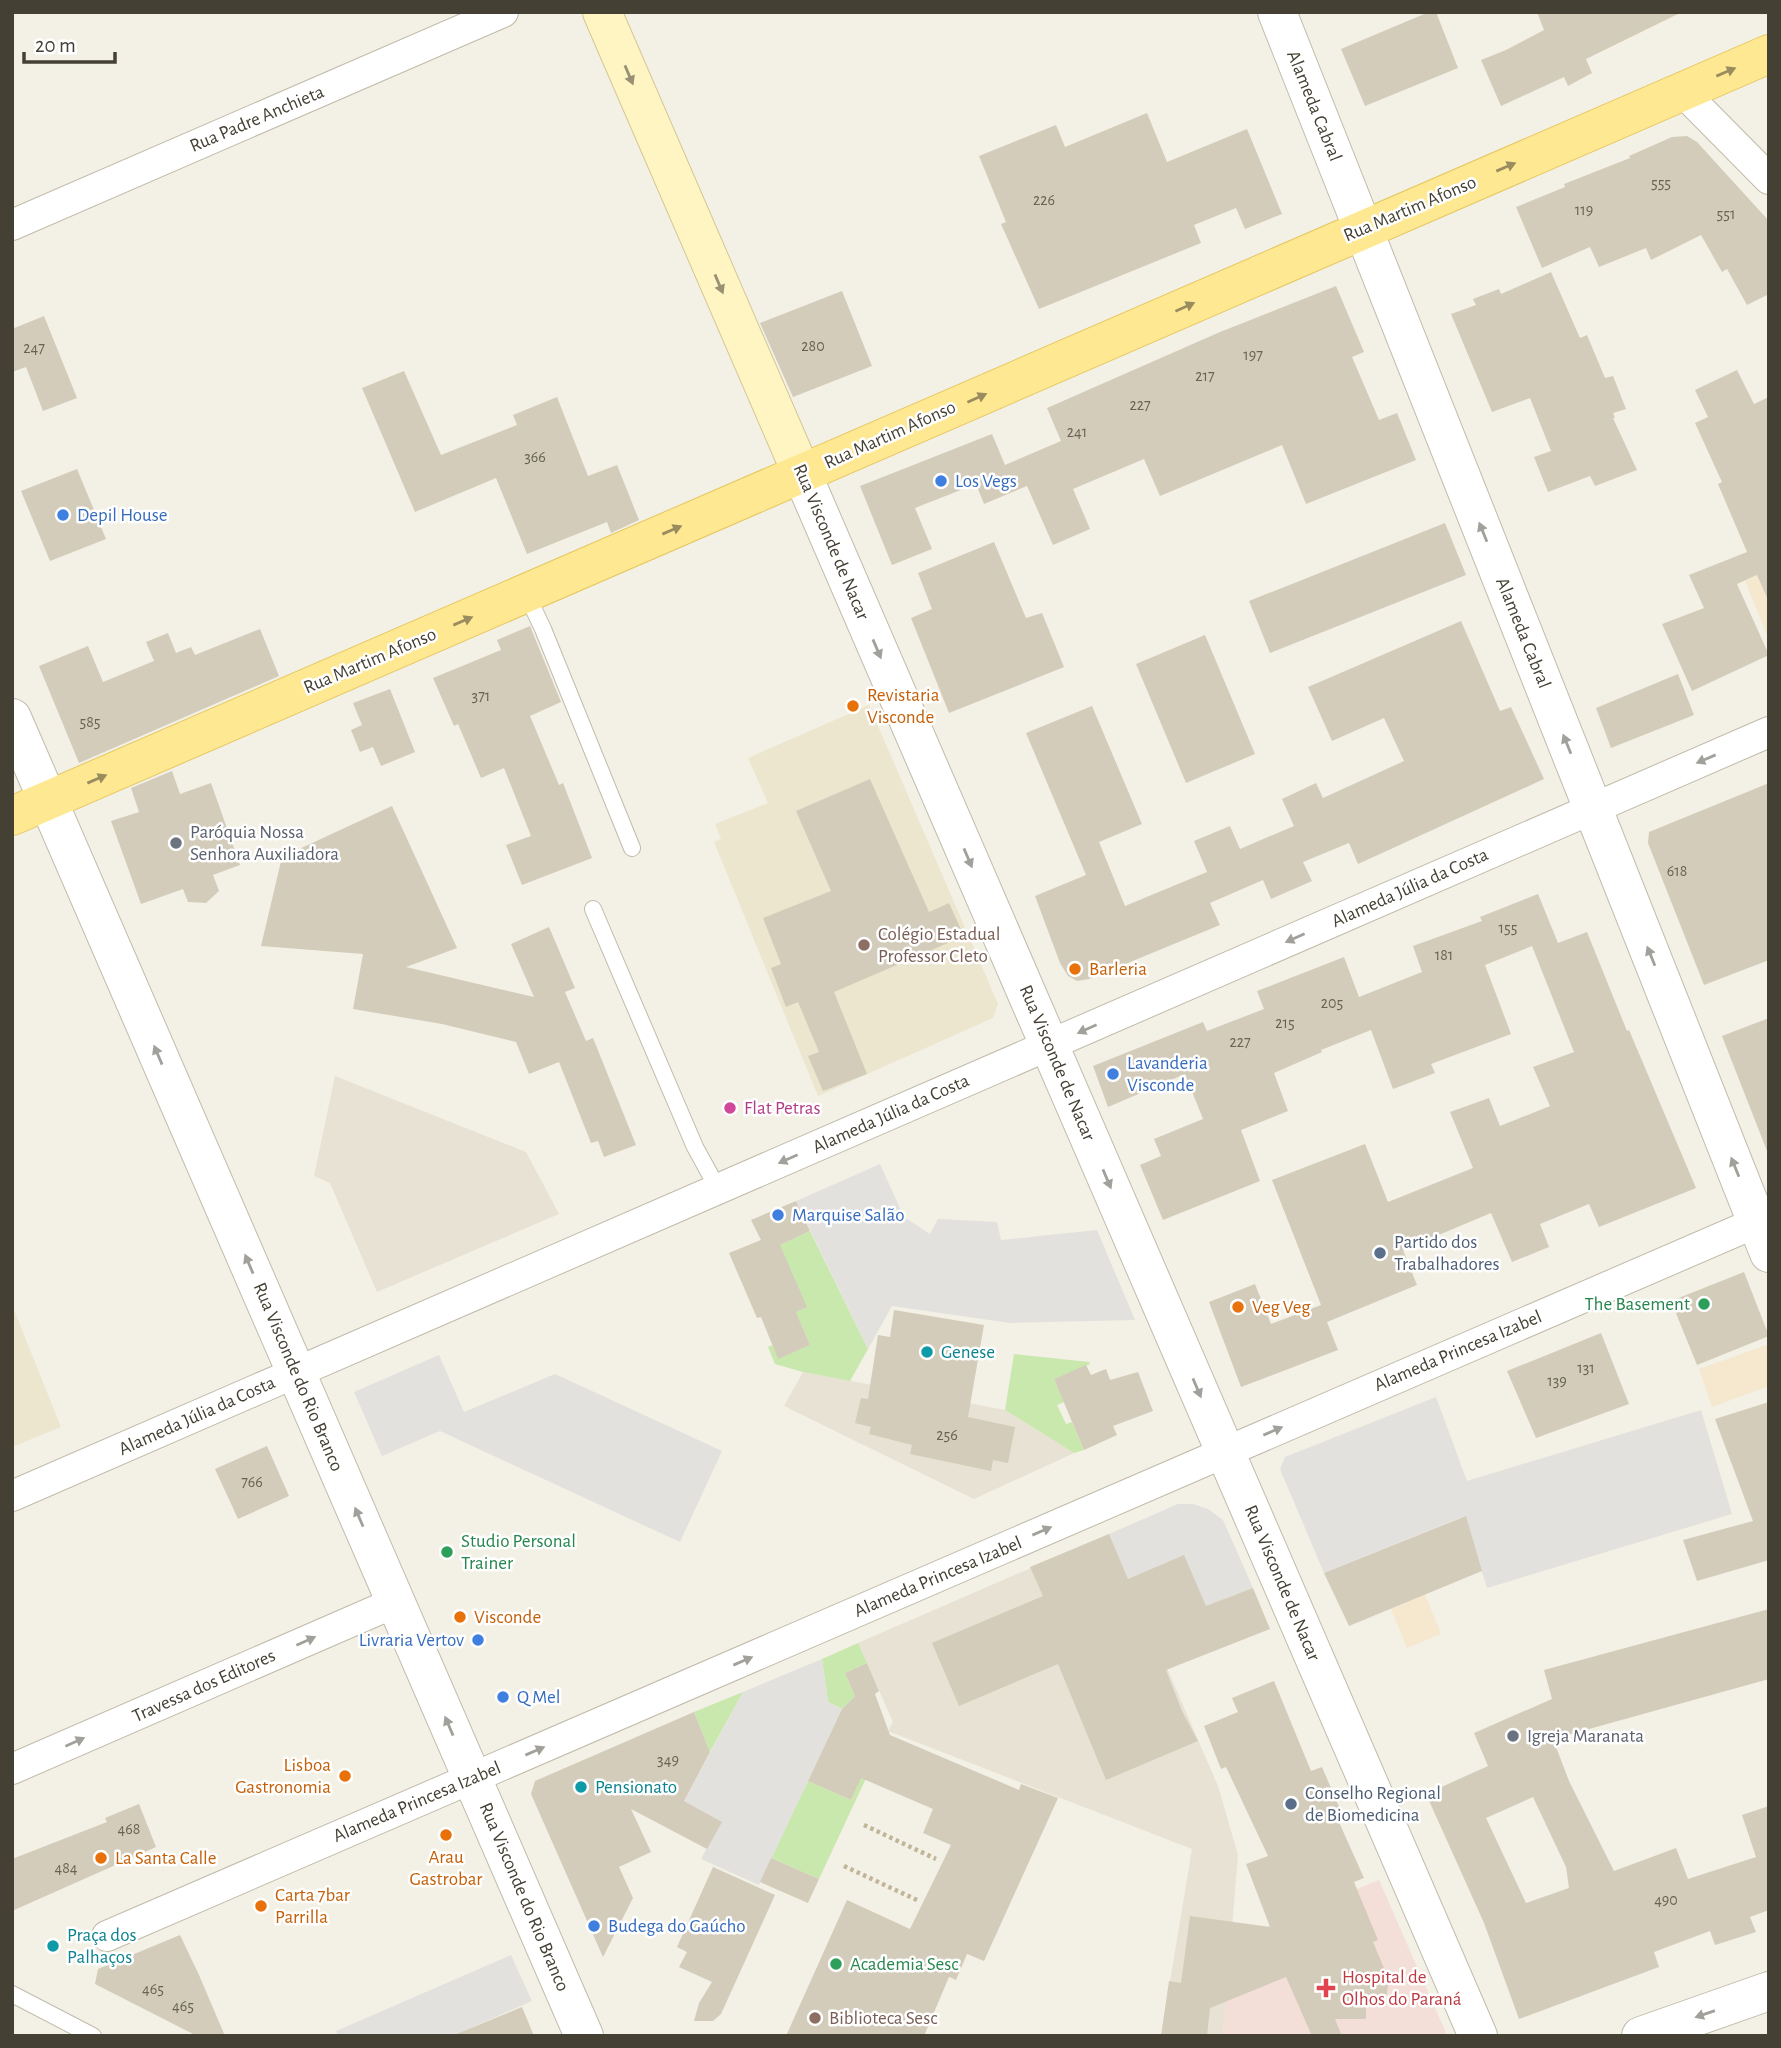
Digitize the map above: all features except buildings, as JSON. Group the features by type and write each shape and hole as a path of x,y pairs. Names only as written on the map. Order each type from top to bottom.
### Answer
{"main road":[{"name":"Rua Visconde de Nacar","path":"602,12 802,474"},
{"name":"Rua Martim Afonso","path":"12,816 1769,54"}],"street":[{"name":"Rua Padre Anchieta","path":"12,225 503,12"},
{"name":"Alameda Cabral","path":"1277,12 1592,808 1765,1231"},
{"path":"1682,91 1769,179"},
{"name":"Rua Visconde de Nacar","path":"802,474 1478,2036"},
{"name":"Rua Visconde do Rio Branco","path":"12,718 584,2036"},
{"name":"Alameda Júlia da Costa","path":"12,1496 1769,732"},
{"name":"Alameda Princesa Izabel","path":"107,1936 1226,1452 1765,1231"},
{"name":"Travessa dos Editores","path":"12,1769 396,1602"},
{"path":"1640,2036 1769,1991"}],"lane":[{"path":"526,593 632,848"},
{"path":"593,909 695,1147 718,1189"},
{"path":"12,1994 93,2036"}],"path":[{"path":"864,1825 936,1859"},
{"path":"844,1866 919,1901"}],"shaded area":[{"path":"1769,571 1769,640 1745,581"},
{"name":"Colégio Estadual Professor Cleto","path":"869,705 998,1004 993,1018 818,1096 714,842 721,839 715,824 768,803 748,758"},
{"path":"335,1076 526,1152 559,1214 377,1292 330,1183 314,1176"},
{"path":"880,1164 904,1217 930,1234 938,1219 997,1222 1001,1240 1097,1230 1135,1320 1010,1323 892,1306 868,1349 796,1201"},
{"path":"12,1305 61,1427 12,1447"},
{"path":"1769,1344 1769,1386 1712,1407 1699,1369"},
{"path":"439,1355 464,1412 555,1374 722,1451 680,1542 440,1431 382,1456 354,1392"},
{"path":"803,1372 1005,1410 1074,1453 974,1499 784,1406"},
{"path":"1436,1397 1467,1481 1701,1410 1732,1514 1487,1588 1465,1516 1324,1573 1280,1469 1285,1457"},
{"path":"1178,1504 1193,1504 1208,1509 1223,1520 1253,1588 1149,1629 1109,1534"},
{"path":"1109,1534 1218,1786 1238,1855 1223,2036 1161,2036 1192,1849 888,1731 893,1722 858,1643"},
{"path":"1425,1594 1441,1634 1407,1648 1391,1609"},
{"path":"822,1659 828,1702 842,1709 759,1885 701,1859 721,1822 684,1801 743,1692"},
{"name":"Hospital de Olhos do Paraná","path":"1379,1880 1445,2036 1223,2036 1230,1942"},
{"path":"511,1955 532,2001 452,2036 338,2036 336,2031"}],"green space":[{"path":"810,1231 868,1349 850,1381 775,1364 768,1347 772,1345 778,1358 810,1345 796,1312 806,1307 771,1249"},
{"path":"1014,1354 1089,1362 1090,1364 1054,1379 1064,1402 1057,1405 1066,1424 1072,1422 1084,1450 1074,1453 1005,1410"},
{"path":"858,1643 867,1663 845,1673 855,1696 842,1709 828,1702 822,1659"},
{"path":"743,1692 710,1752 694,1712"},
{"path":"885,1723 888,1731 819,1879 771,1858 808,1781 851,1800"}],"place":[{"name":"Los Vegs","path":"941,481"},
{"name":"Depil House","path":"63,515"},
{"name":"Revistaria Visconde","path":"853,706"},
{"name":"Paróquia Nossa Senhora Auxiliadora","path":"176,843"},
{"name":"Colégio Estadual Professor Cleto","path":"864,945"},
{"name":"Barleria","path":"1075,969"},
{"name":"Lavanderia Visconde","path":"1113,1074"},
{"name":"Flat Petras","path":"730,1108"},
{"name":"Marquise Salão","path":"778,1215"},
{"name":"Partido dos Trabalhadores","path":"1380,1253"},
{"name":"The Basement","path":"1704,1304"},
{"name":"Veg Veg","path":"1238,1307"},
{"name":"Genese","path":"927,1352"},
{"name":"Studio Personal Trainer","path":"447,1552"},
{"name":"Visconde","path":"460,1617"},
{"name":"Livraria Vertov","path":"478,1640"},
{"name":"Q Mel","path":"503,1697"},
{"name":"Igreja Maranata","path":"1513,1736"},
{"name":"Lisboa Gastronomia","path":"345,1776"},
{"name":"Pensionato","path":"581,1787"},
{"name":"Conselho Regional de Biomedicina","path":"1291,1804"},
{"name":"Arau Gastrobar","path":"446,1835"},
{"name":"La Santa Calle","path":"101,1858"},
{"name":"Carta 7bar Parrilla","path":"261,1906"},
{"name":"Budega do Gaúcho","path":"594,1926"},
{"name":"Praça dos Palhaços","path":"53,1946"},
{"name":"Academia Sesc","path":"836,1964"},
{"name":"Hospital de Olhos do Paraná","path":"1326,1988"},
{"name":"Biblioteca Sesc","path":"815,2018"}]}
